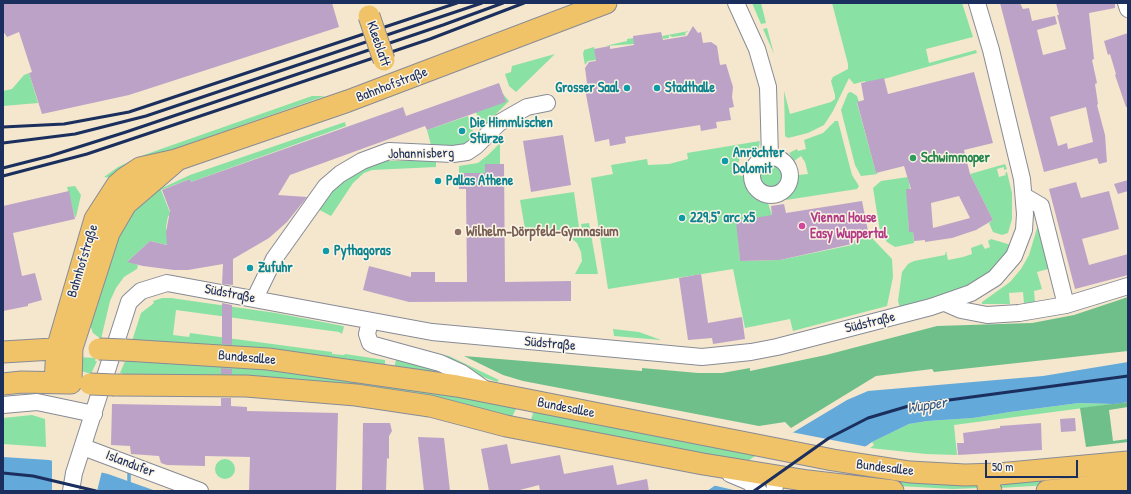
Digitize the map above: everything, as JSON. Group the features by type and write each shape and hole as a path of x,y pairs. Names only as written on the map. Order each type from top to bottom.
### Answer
{"main road":[{"name":"Bahnhofstraße","path":"72,383 65,348 95,219 117,185 125,178 140,168 176,160 392,85 606,3"},
{"name":"Kleeblatt","path":"366,9 392,85"},
{"name":"Bundesallee","path":"3,352 65,348 125,350 268,359 387,375 491,393 846,463 937,474 994,483 1128,462"},
{"name":"Bundesallee","path":"3,384 72,383 115,385 246,386 356,395 454,411 528,430 703,464 784,484 821,487 846,486 893,491"},
{"path":"528,430 520,419 519,412 524,404 531,402"},
{"path":"783,451 784,484"},
{"path":"1047,491 1070,490 1128,483"}],"street":[{"path":"736,3 757,49 768,87 770,157"},
{"name":"Südstraße","path":"94,414 129,302 141,291 167,283 446,334 702,357 751,352 778,347 945,303 983,287 995,278 1014,256 1024,230 1024,196 1022,179 995,65 977,3"},
{"path":"1126,3 1128,9"},
{"name":"Johannisberg","path":"255,298 274,258 326,186 340,174 362,161 389,151 453,154 467,152 476,146 499,123 527,107 547,104"},
{"path":"1024,196 1041,206 1066,306"},
{"path":"945,303 961,310 987,315 1019,313 1066,306 1128,286"},
{"path":"370,321 368,334 370,343 440,363 462,373 491,393"},
{"path":"3,405 37,402 94,414 74,473 71,491"},
{"name":"Islandufer","path":"82,452 200,491"},
{"path":"733,471 759,491"}],"green space":[{"path":"752,3 761,3 766,23 761,24"},
{"path":"832,3 962,3 973,37 926,49 929,63 976,50 977,53 866,84 865,81 854,84 849,78 833,111 824,125 808,133 788,138 785,136 784,91 790,114 831,102 835,99 831,81 833,77 848,69"},
{"path":"767,28 774,54 763,29"},
{"path":"689,31 685,33 686,35 672,37 669,35 669,38 663,39 662,36"},
{"path":"634,38 634,44 605,46 627,41 627,39"},
{"path":"594,47 596,60 588,61 585,65 583,54 584,50"},
{"path":"555,54 516,92 509,86 505,74 511,72 512,66"},
{"path":"29,73 38,103 3,106 3,91 12,89 24,75"},
{"path":"851,92 857,96 859,102 857,103 876,173 878,174 861,176 855,165 841,110 848,93"},
{"path":"503,94 509,101 482,128 476,112"},
{"path":"312,96 325,96 157,155 112,178 104,177 118,167 144,155"},
{"path":"468,116 475,137 470,141 464,145 431,145 427,130"},
{"path":"835,121 838,121 852,175 859,186 857,189 786,200 796,186 798,175 808,174 805,162 801,156 794,161 789,153 797,149 798,151 806,149 804,140 823,133"},
{"path":"345,122 346,126 191,182 190,179 161,190 171,215 168,216 166,227 168,245 150,241 128,261 138,265 137,269 124,277 116,288 110,301 101,339 93,333 90,325 110,250 127,218 147,197 160,189 190,175"},
{"path":"760,141 758,152 754,155 748,148 740,157 735,175 744,176 750,192 756,198 768,203 772,215 738,237 740,261 780,260 852,245 851,242 858,239 872,238 892,259 893,277 887,306 793,331 790,319 745,328 733,269 608,289 591,178 613,174 611,165 647,159 648,165 669,164 688,159 687,153"},
{"path":"500,143 500,164 485,173 459,173 459,166 478,163"},
{"path":"382,161 436,161 436,167 372,170 364,173 353,183 331,216 316,208 343,177"},
{"path":"772,163 781,167 785,176 781,185 772,189 763,185 759,176 763,167"},
{"path":"1005,164 1007,169 1004,170 1004,167 997,169 999,177 1006,175 1005,173 1007,172 1012,193 1012,219 1008,233 1002,235 993,232 989,223 993,220 970,174"},
{"path":"908,177 910,189 907,189 909,232 913,232 914,243 895,247 887,242 880,231 873,188 881,181"},
{"path":"75,186 81,195 76,217 67,187"},
{"path":"574,192 579,227 526,235 520,200"},
{"path":"589,223 598,274 575,274 582,261 581,252 577,243 566,234 578,232 582,228 581,224"},
{"path":"1038,225 1048,269 1037,272 1042,289 1034,291 1035,302 1024,303 1023,292 1009,293 1010,304 982,304 982,302 1010,282 1021,269 1029,255"},
{"path":"991,239 1011,245 1009,250 990,272 964,288 900,308 898,301 902,272 908,264 914,261 945,255 946,251 948,260 963,257 972,254 971,248 982,244 985,249 990,247 988,241"},
{"path":"1128,297 1128,351 934,372 932,369 876,376 791,428 785,422 759,426 523,381 503,375 464,356 642,371 642,368 698,373 722,373 750,368 750,371 826,355 937,326 1032,323 1074,315"},
{"path":"162,298 276,313 344,327 342,334 339,332 176,310 173,335 189,337 190,333 332,352 332,354 345,354 385,360 385,366 132,341 141,313 154,303 153,301"},
{"path":"613,329 639,332 661,340 614,336"},
{"path":"419,350 449,356 499,380 497,382 483,377 448,360"},
{"path":"397,356 415,360 445,374 394,368"},
{"path":"78,357 96,358 95,361 97,361 91,374 78,370"},
{"path":"126,359 238,365 448,393 517,407 512,417 121,376 122,373 120,373"},
{"path":"1128,402 1128,407 1109,410 1113,441 1128,439 1128,442 1086,447 1080,408"},
{"path":"1079,403 1114,404 954,425 957,455 926,454 870,448 874,445 872,442 909,424 927,421 973,418"},
{"path":"535,410 759,452 771,467 532,422 531,420"},
{"path":"32,415 45,419 46,447 3,444 3,418"},
{"path":"225,459 232,462 235,469 232,476 225,479 218,476 215,469 218,462"},
{"path":"1128,469 1128,477 1066,484 999,488 999,481"},
{"path":"837,473 911,482 978,484 978,488 953,489 899,486 837,478"}],"water":[{"name":"Wupper","path":"1128,362 1128,402 1114,404 1079,403 973,418 927,421 909,424 872,442 801,491 707,491 792,433 847,400 868,391 1043,376"},
{"path":"3,457 49,460 108,474 156,491 3,491"}],"pier":[{"path":"791,432 868,447 804,491 738,491 712,485"},
{"path":"50,459 102,471 97,491 52,491 52,460"}],"building":[{"path":"3,3 332,3 339,27 129,95 42,114 29,73 32,72 19,32 7,37 3,31"},
{"path":"1000,3 1020,3 1023,9 1029,8 1032,21 1055,16 1057,24 1037,30 1043,55 1066,49 1057,15 1059,15 1056,3 1115,3 1115,8 1089,13 1094,59 1092,60 1097,83 1095,84 1097,105 1105,135 1107,162 1099,164 1097,158 1044,172","holes":["1086,107 1093,142 1068,149 1067,143 1058,146 1050,117"]},
{"name":"Stadthalle","path":"693,26 698,33 701,32 703,43 711,42 717,46 720,65 726,64 733,87 732,97 734,107 729,108 731,120 716,122 717,128 701,131 700,125 625,137 626,143 610,146 609,139 595,142 584,84 587,83 585,68 589,62 596,61 594,49 610,46 610,49 634,45 633,36 661,32 663,40 687,36"},
{"path":"1128,33 1128,107 1126,107 1115,75 1116,74 1110,54 1108,55 1104,41"},
{"name":"Schwimmoper","path":"974,72 993,143 964,150 970,174 993,220 976,230 952,238 925,242 925,240 914,241 913,232 909,232 906,189 911,189 904,166 876,173 857,102 864,100 861,83 884,78 888,94","holes":["959,196 970,218 933,228 931,203"]},
{"path":"499,83 506,102 427,130 425,126 290,175 278,195 307,197 287,222 269,238 233,259 233,285 222,284 223,264 188,270 174,270 143,266 127,262 150,241 167,245 166,232 170,211 162,190 190,179 191,182 403,107 406,116"},
{"path":"563,135 571,185 531,192 523,141"},
{"path":"485,164 504,164 505,282 571,281 571,301 409,302 363,290 369,266 411,277 411,272 435,272 435,282 467,282 466,189 459,189 459,173 485,173"},
{"path":"1128,180 1128,191 1118,194 1114,184"},
{"path":"1076,182 1081,198 1109,191 1119,229 1082,239 1089,265 1128,254 1128,275 1075,289 1049,189"},
{"path":"69,191 75,219 13,233 22,276 35,273 42,300 28,304 28,306 3,311 3,206"},
{"name":"Vienna House Easy Wuppertal","path":"862,201 868,231 850,235 852,244 780,260 740,261 736,221 772,215 771,206 784,204 786,213"},
{"path":"701,274 708,323 742,317 745,339 713,344 712,338 688,340 679,278"},
{"path":"222,303 232,305 232,345 222,344"},
{"path":"221,368 232,369 232,374 221,374"},
{"path":"221,398 231,398 231,406 247,407 247,411 338,413 336,491 249,491 250,457 205,456 205,466 167,465 161,463 159,456 131,454 130,446 111,445 112,404 221,406"},
{"path":"1075,418 1076,431 1061,432 1060,419"},
{"path":"363,423 390,423 392,431 389,436 389,459 387,458 386,491 362,491"},
{"path":"1041,423 1042,450 958,455 957,443 964,443 963,433 1000,428 1000,426"},
{"path":"418,437 444,438 450,491 424,491"},
{"path":"507,444 511,464 560,455 564,474 613,465 617,485 647,479 649,491 540,491 539,485 516,491 489,491 481,449"}],"waterway":[{"path":"129,473 129,482"}],"railway":[{"path":"3,127 64,124 129,112 457,3"},
{"path":"3,143 75,134 146,116 482,3"},
{"path":"3,168 50,156 126,132 443,25 503,3"},
{"path":"3,176 87,154 430,39 524,3"},
{"path":"754,491 829,438 868,418 912,405 1128,376"},
{"path":"3,473 33,476 96,491"}],"place":[{"name":"Grosser Saal","path":"627,88"},
{"name":"Stadthalle","path":"657,88"},
{"name":"Die Himmlischen Stürze","path":"462,131"},
{"name":"Schwimmoper","path":"913,158"},
{"name":"Anröchter Dolomit","path":"725,161"},
{"name":"Pallas Athene","path":"438,181"},
{"name":"229,5° arc x5","path":"682,218"},
{"name":"Vienna House Easy Wuppertal","path":"802,226"},
{"name":"Wilhelm-Dörpfeld-Gymnasium","path":"458,232"},
{"name":"Pythagoras","path":"326,251"},
{"name":"Zufuhr","path":"250,268"}]}
